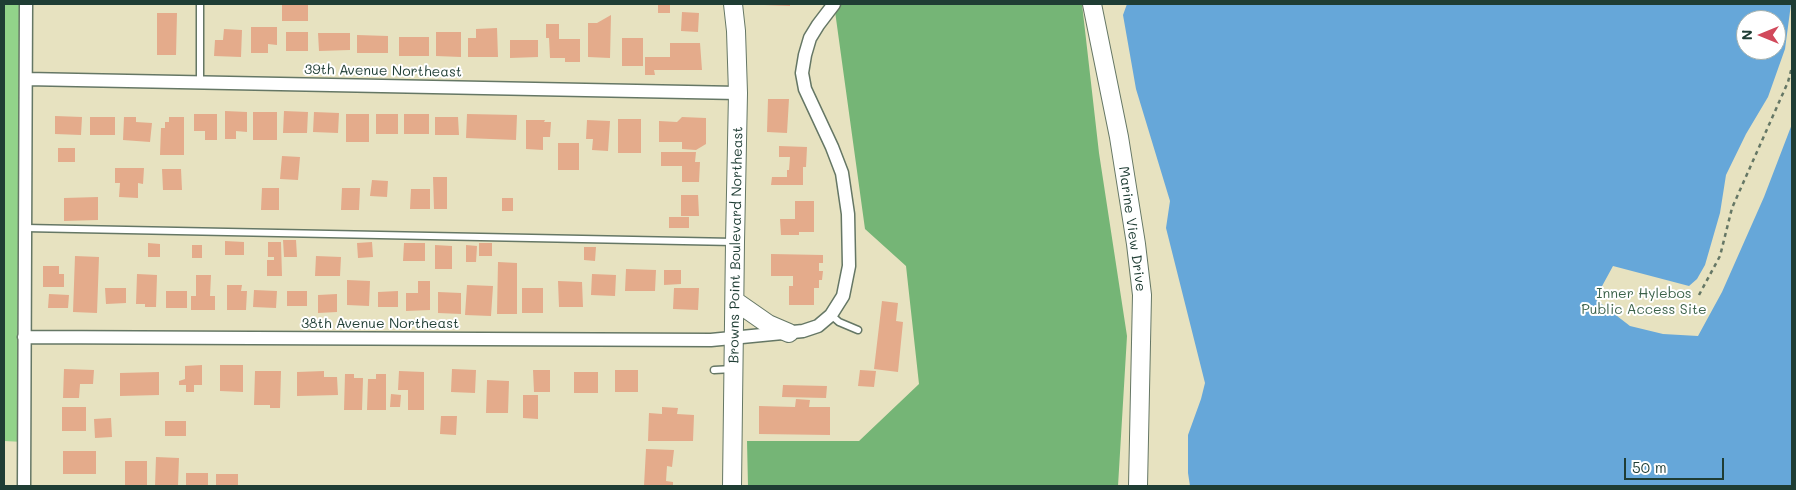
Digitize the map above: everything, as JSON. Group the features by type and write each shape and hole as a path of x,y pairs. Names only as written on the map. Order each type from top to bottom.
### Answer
{"street":[{"path":"24,486 26,4"},
{"name":"Browns Point Boulevard Northeast","path":"732,486 738,93 733,4"},
{"path":"831,315 843,296 849,266 850,239 847,198 842,172 805,89 802,73 804,55 810,38 834,4"},
{"name":"Marine View Drive","path":"1092,4 1119,138 1142,294 1138,486"},
{"name":"39th Avenue Northeast","path":"26,79 738,93"},
{"path":"735,301 768,324 789,333"},
{"name":"38th Avenue Northeast","path":"24,337 701,340 802,331 818,326 831,315"}],"lane":[{"path":"200,4 200,82"},
{"path":"25,228 735,242"},
{"path":"831,315 839,322 858,330"},
{"path":"714,370 735,369"}],"path":[{"path":"1699,295 1720,256 1732,208 1788,82 1792,66"}],"green space":[{"path":"4,4 26,4 24,442 4,441"},
{"path":"834,4 1082,4 1099,153 1127,336 1118,486 748,486 747,441 859,441 919,384 906,266 865,229"}],"water":[{"path":"1127,4 1791,4 1786,42 1786,10 1736,10 1736,60 1781,60 1768,97 1746,134 1726,175 1720,213 1705,265 1697,279 1689,286 1613,266 1595,299 1630,326 1663,334 1698,336 1722,292 1764,197 1792,124 1792,486 1190,486 1188,435 1205,383 1166,228 1170,201 1136,89 1123,15"}],"building":[{"path":"282,4 308,4 308,21 282,21"},
{"path":"658,4 670,4 670,13 658,13"},
{"path":"790,4 790,6 764,5"},
{"path":"682,12 699,13 698,32 681,31"},
{"path":"157,13 177,13 176,55 157,55"},
{"path":"611,15 610,58 588,57 588,23 597,23"},
{"path":"546,24 559,24 559,39 580,39 580,62 565,62 565,58 550,58 549,38 546,38"},
{"path":"251,27 277,27 277,45 268,44 268,53 251,53"},
{"path":"497,28 498,57 468,57 468,38 476,38 476,29"},
{"path":"224,29 242,30 241,57 214,56 215,40 223,40"},
{"path":"286,32 308,32 308,51 286,51"},
{"path":"436,32 461,32 461,57 436,56"},
{"path":"318,33 350,33 350,50 319,51"},
{"path":"357,35 388,36 388,53 357,53"},
{"path":"399,37 429,37 429,56 399,56"},
{"path":"622,38 643,38 643,66 622,66"},
{"path":"510,40 538,40 538,57 510,58"},
{"path":"670,43 700,43 702,70 654,70 655,75 645,75 645,57 670,57"},
{"path":"768,99 789,99 787,133 767,132"},
{"path":"225,111 247,112 247,132 236,131 236,139 225,139"},
{"path":"284,111 308,112 307,133 283,133"},
{"path":"253,112 277,112 277,140 253,140"},
{"path":"314,112 339,113 338,133 313,132"},
{"path":"194,114 217,114 217,140 205,140 205,131 194,131"},
{"path":"346,114 369,114 369,142 346,142"},
{"path":"376,114 398,114 398,134 376,134"},
{"path":"404,114 429,114 429,134 404,134"},
{"path":"467,114 517,115 516,140 466,138"},
{"path":"55,116 82,117 81,135 55,134"},
{"path":"90,117 115,117 115,135 90,135"},
{"path":"124,117 136,117 136,122 152,123 150,142 123,140"},
{"path":"169,117 184,117 184,155 160,155 161,128 165,128 165,122 169,122"},
{"path":"435,117 458,117 459,135 435,135"},
{"path":"682,117 706,118 706,144 696,150 682,149 682,142 659,142 659,121 677,122"},
{"path":"618,119 641,119 641,153 618,153"},
{"path":"526,120 545,120 544,122 551,122 550,137 543,137 543,150 526,149"},
{"path":"587,120 610,121 608,151 592,150 593,139 586,139"},
{"path":"558,143 579,143 579,170 558,170"},
{"path":"779,146 807,147 806,167 803,167 803,185 771,185 772,177 787,177 787,170 789,170 790,157 779,157"},
{"path":"58,148 75,148 75,162 58,162"},
{"path":"661,152 696,152 695,162 700,162 699,182 682,182 682,166 661,166"},
{"path":"282,156 300,157 298,180 280,179"},
{"path":"115,168 144,168 143,184 138,183 138,198 119,197 120,183 115,183"},
{"path":"162,169 181,169 182,190 163,190"},
{"path":"433,177 447,177 447,209 434,209"},
{"path":"372,180 388,181 387,197 370,196"},
{"path":"262,188 279,188 279,210 261,210"},
{"path":"342,188 360,188 359,210 341,210"},
{"path":"411,189 430,189 430,209 410,209"},
{"path":"681,195 698,195 699,216 681,216"},
{"path":"98,197 98,220 64,221 64,198"},
{"path":"502,198 513,198 513,211 502,211"},
{"path":"795,201 814,201 814,232 799,232 799,235 781,235 780,219 795,219"},
{"path":"669,217 689,217 689,228 669,228"},
{"path":"283,240 296,240 297,257 284,257"},
{"path":"225,241 244,242 244,255 225,255"},
{"path":"268,242 281,242 282,276 267,276 267,260 274,260 274,257 268,257"},
{"path":"372,242 373,257 358,258 357,243"},
{"path":"148,243 160,244 160,257 148,257"},
{"path":"404,243 425,243 425,261 403,261"},
{"path":"479,243 492,243 492,256 479,256"},
{"path":"192,245 202,245 202,258 192,258"},
{"path":"435,245 452,246 452,269 435,269"},
{"path":"466,245 477,246 476,262 466,262"},
{"path":"584,247 596,247 595,261 584,260"},
{"path":"771,254 823,255 823,263 819,263 819,271 823,271 822,280 819,280 819,288 814,288 814,305 789,305 789,286 793,286 793,276 771,276"},
{"path":"75,256 99,257 97,313 73,312"},
{"path":"316,256 341,257 340,276 315,276"},
{"path":"498,262 517,263 517,314 497,314"},
{"path":"43,266 59,266 59,274 64,274 64,287 43,287"},
{"path":"626,269 656,270 655,291 625,291"},
{"path":"664,270 681,270 681,284 664,285"},
{"path":"137,274 157,275 156,307 145,307 145,304 136,304"},
{"path":"592,274 616,275 615,296 591,295"},
{"path":"196,275 211,275 210,296 215,296 215,310 191,310 191,296 196,296"},
{"path":"347,280 370,281 369,306 347,305"},
{"path":"418,281 430,281 430,310 406,311 406,293 418,293"},
{"path":"558,281 582,282 583,307 559,307"},
{"path":"227,285 242,285 241,291 247,291 246,310 227,310"},
{"path":"467,285 493,286 491,316 465,315"},
{"path":"105,288 126,288 126,303 106,304"},
{"path":"522,288 543,288 543,313 522,313"},
{"path":"674,288 699,288 698,310 673,309"},
{"path":"254,290 277,291 276,308 253,307"},
{"path":"166,291 187,291 187,308 166,308"},
{"path":"287,291 307,291 307,306 287,306"},
{"path":"398,291 398,307 378,307 378,292"},
{"path":"438,292 461,293 461,314 438,313"},
{"path":"49,294 69,295 68,308 48,308"},
{"path":"337,294 337,312 318,313 318,295"},
{"path":"882,301 898,303 896,321 903,322 898,372 874,369"},
{"path":"202,365 202,385 194,385 194,392 186,392 186,385 179,385 179,381 185,379 185,366"},
{"path":"220,365 243,365 243,392 220,391"},
{"path":"64,369 94,370 93,384 80,384 79,398 63,398"},
{"path":"452,369 476,370 475,393 451,392"},
{"path":"533,370 550,370 550,392 534,392"},
{"path":"615,370 638,370 638,392 615,392"},
{"path":"860,370 876,371 874,387 858,386"},
{"path":"255,371 281,371 280,408 270,408 270,405 254,405"},
{"path":"324,371 324,377 337,377 338,395 297,396 297,372"},
{"path":"399,371 424,372 424,410 408,410 408,390 398,390"},
{"path":"159,372 159,395 120,396 120,373"},
{"path":"574,372 598,372 598,393 574,393"},
{"path":"345,374 354,374 354,378 363,378 362,410 344,410"},
{"path":"376,374 386,374 386,410 367,410 368,379 376,379"},
{"path":"487,380 509,381 508,413 486,413"},
{"path":"783,385 827,386 826,398 782,397"},
{"path":"391,394 401,395 400,407 390,407"},
{"path":"523,395 538,395 538,419 523,418"},
{"path":"796,399 810,400 809,407 830,407 830,435 759,434 759,406 795,407"},
{"path":"62,407 86,407 86,431 62,431"},
{"path":"662,407 678,408 677,414 694,415 693,441 648,441 649,413 662,414"},
{"path":"441,416 457,416 456,435 440,434"},
{"path":"111,418 112,437 95,438 94,419"},
{"path":"165,421 186,421 186,436 165,436"},
{"path":"646,449 674,450 672,467 667,466 666,481 673,482 673,486 644,486"},
{"path":"63,451 96,451 96,474 63,474"},
{"path":"156,457 179,458 178,486 155,486"},
{"path":"125,461 147,461 147,486 125,486"},
{"path":"186,473 208,473 208,486 186,486"},
{"path":"216,474 238,474 238,486 216,486"}],"park label":[{"name":"Inner Hylebos Public Access Site","path":"1644,302"}]}
